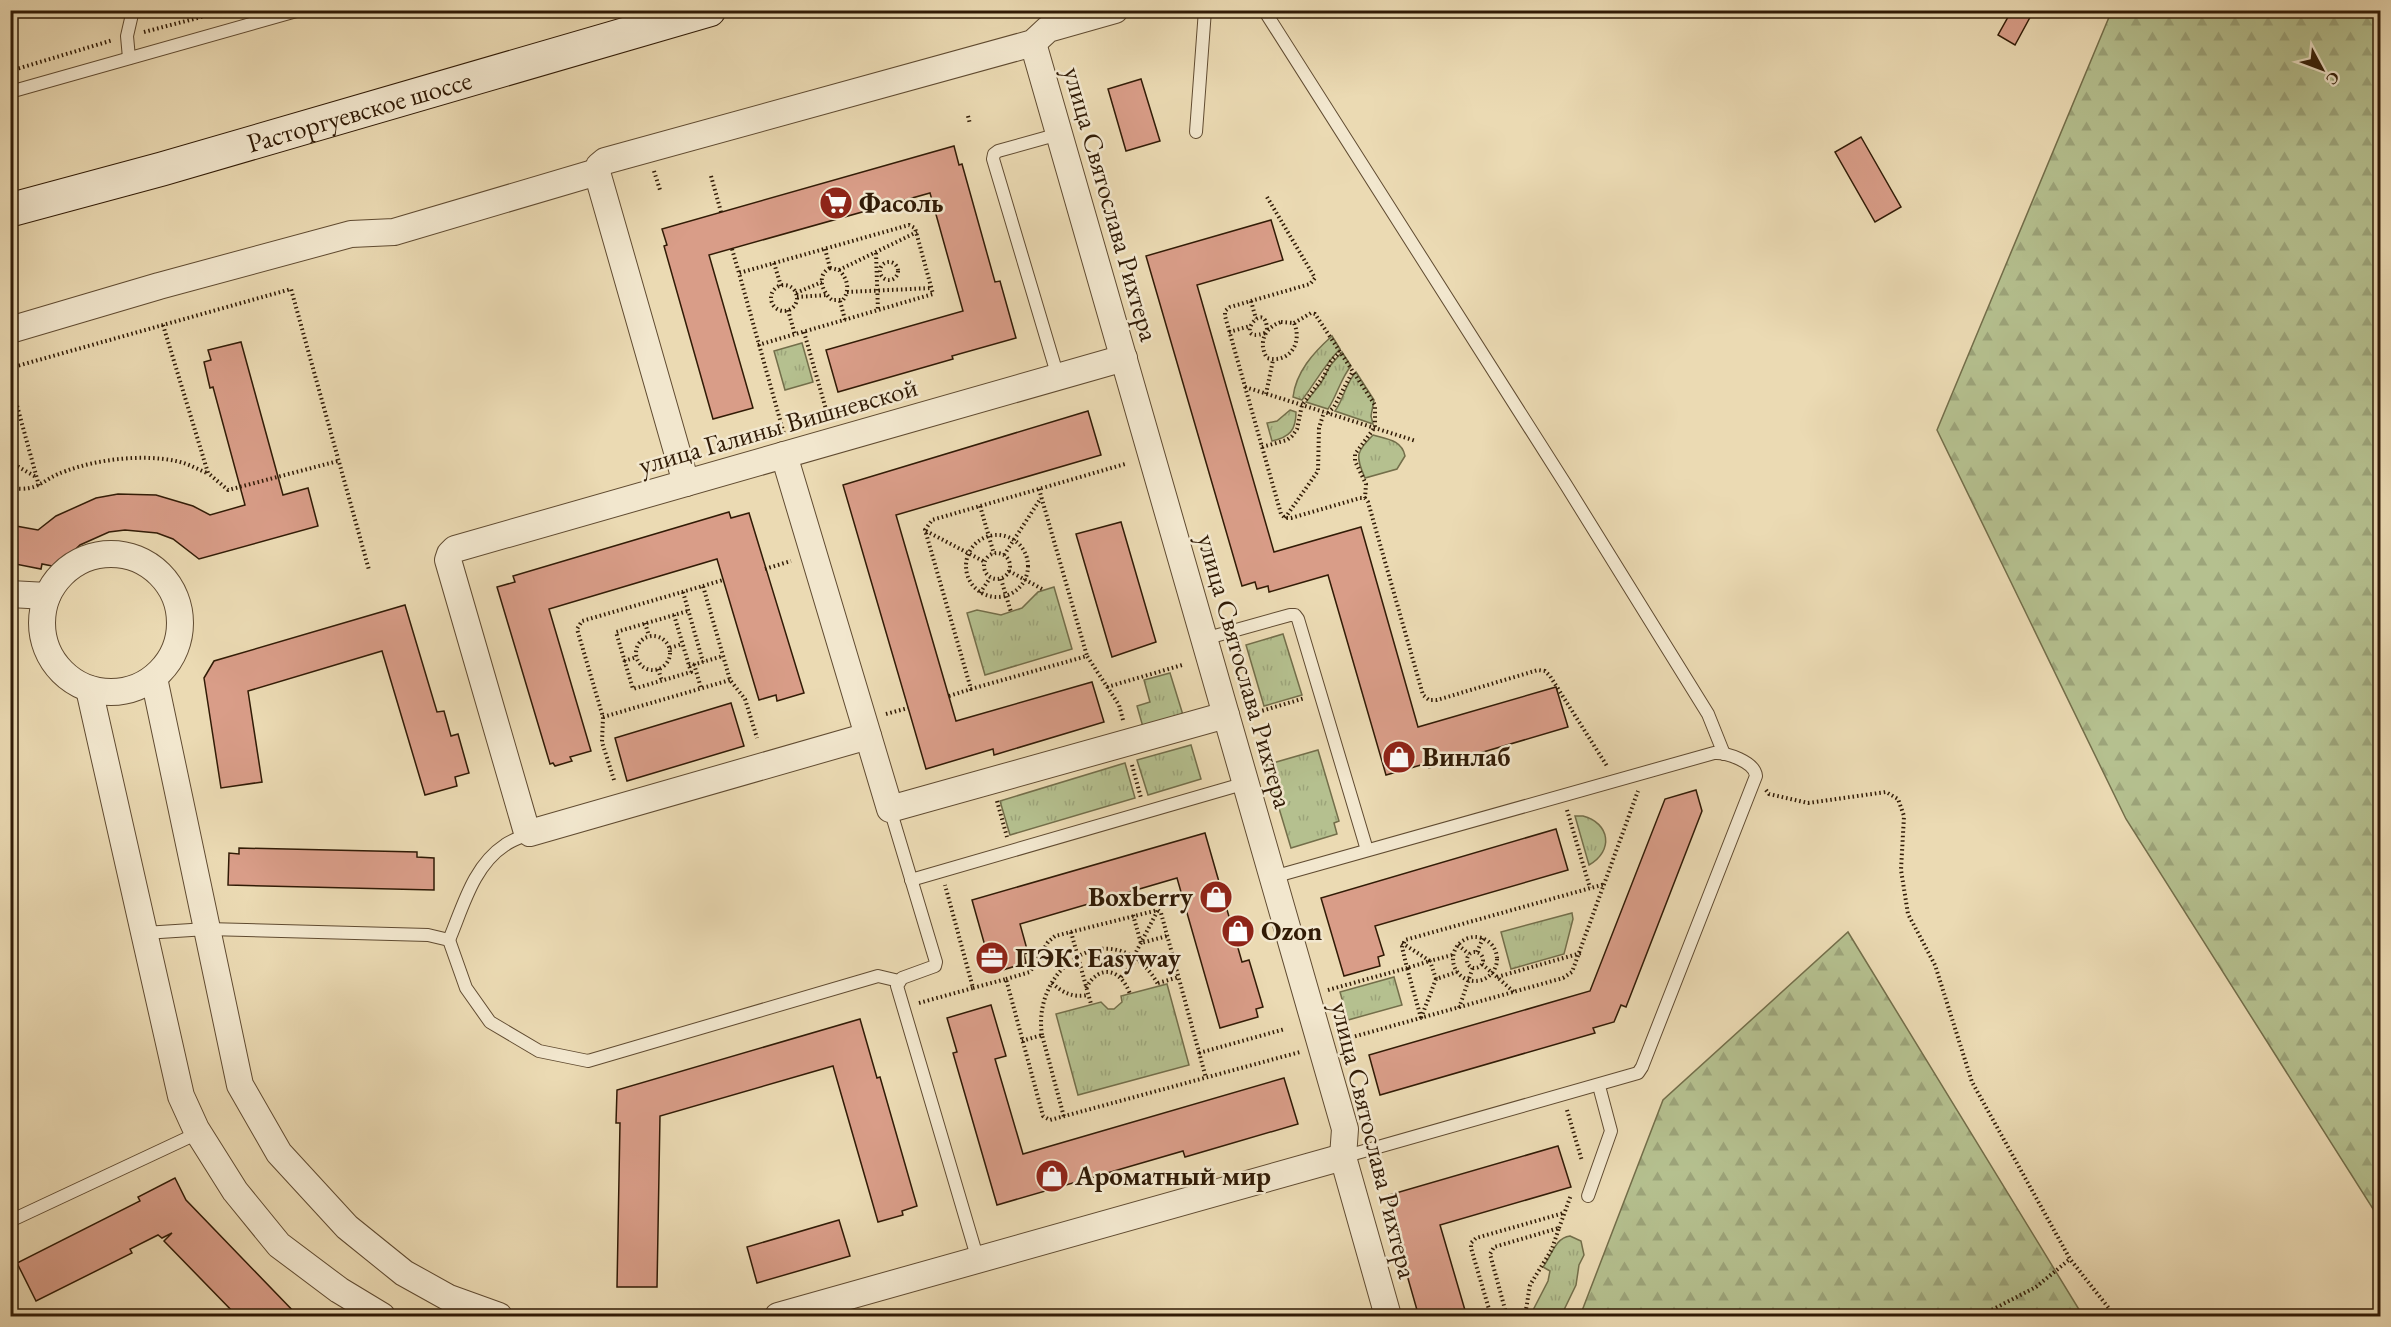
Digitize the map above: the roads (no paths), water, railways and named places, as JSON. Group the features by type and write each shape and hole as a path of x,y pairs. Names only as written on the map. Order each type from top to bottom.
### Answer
{"main road":[{"name":"Расторгуевское шоссе","path":"10,210 162,169 709,10"}],"street":[{"path":"686,483 597,172 599,166 604,161 1033,43 1048,29 1115,10"},
{"name":"улица Святослава Рихтера","path":"1033,43 1345,1128 1343,1158 1388,1317"},
{"path":"10,330 159,286 351,234 394,232 597,172"},
{"name":"улица Галины Вишневской","path":"530,833 526,829 448,560 455,549 686,483 784,445 1058,377 1124,358"},
{"path":"784,445 890,809 1226,715"},
{"path":"122,554 144,561 162,575 175,595 181,617 179,640 170,661 154,678 134,689 111,693 89,689 69,679 53,662 44,641 42,618 47,596 59,577 77,562 99,555 122,554"},
{"path":"10,594 47,596"},
{"path":"154,678 240,1085 279,1153 347,1227 404,1273 449,1298 499,1317"},
{"path":"89,689 181,1096 198,1133 235,1191 279,1245 377,1315"},
{"path":"530,833 868,736"},
{"path":"778,1317 1343,1158"}],"lane":[{"path":"129,58 127,36 133,10"},
{"path":"10,92 300,10"},
{"path":"1196,132 1205,10"},
{"path":"1264,10 1566,485 1708,714 1724,754"},
{"path":"1058,377 993,159 994,154 998,151 1059,134"},
{"path":"1204,639 1295,615 1367,850"},
{"path":"1273,877 1714,753 1724,754 1755,770 1756,776 1642,1067 1632,1077 1343,1158"},
{"path":"911,880 1246,783"},
{"path":"890,809 936,962 931,970 902,978 897,986 978,1260"},
{"path":"530,833 504,846 483,865 448,940 466,988 490,1022 539,1051 588,1061 878,976 899,981"},
{"path":"144,933 207,929 428,935 448,940"},
{"path":"1588,1196 1611,1131 1599,1086"},
{"path":"10,1221 198,1133"}],"place":[{"name":"Фасоль","path":"836,203"},
{"name":"Винлаб","path":"1399,757"},
{"name":"Boxberry","path":"1216,897"},
{"name":"Ozon","path":"1238,931"},
{"name":"ПЭК: Easyway","path":"992,958"},
{"name":"Ароматный мир","path":"1052,1176"}]}
